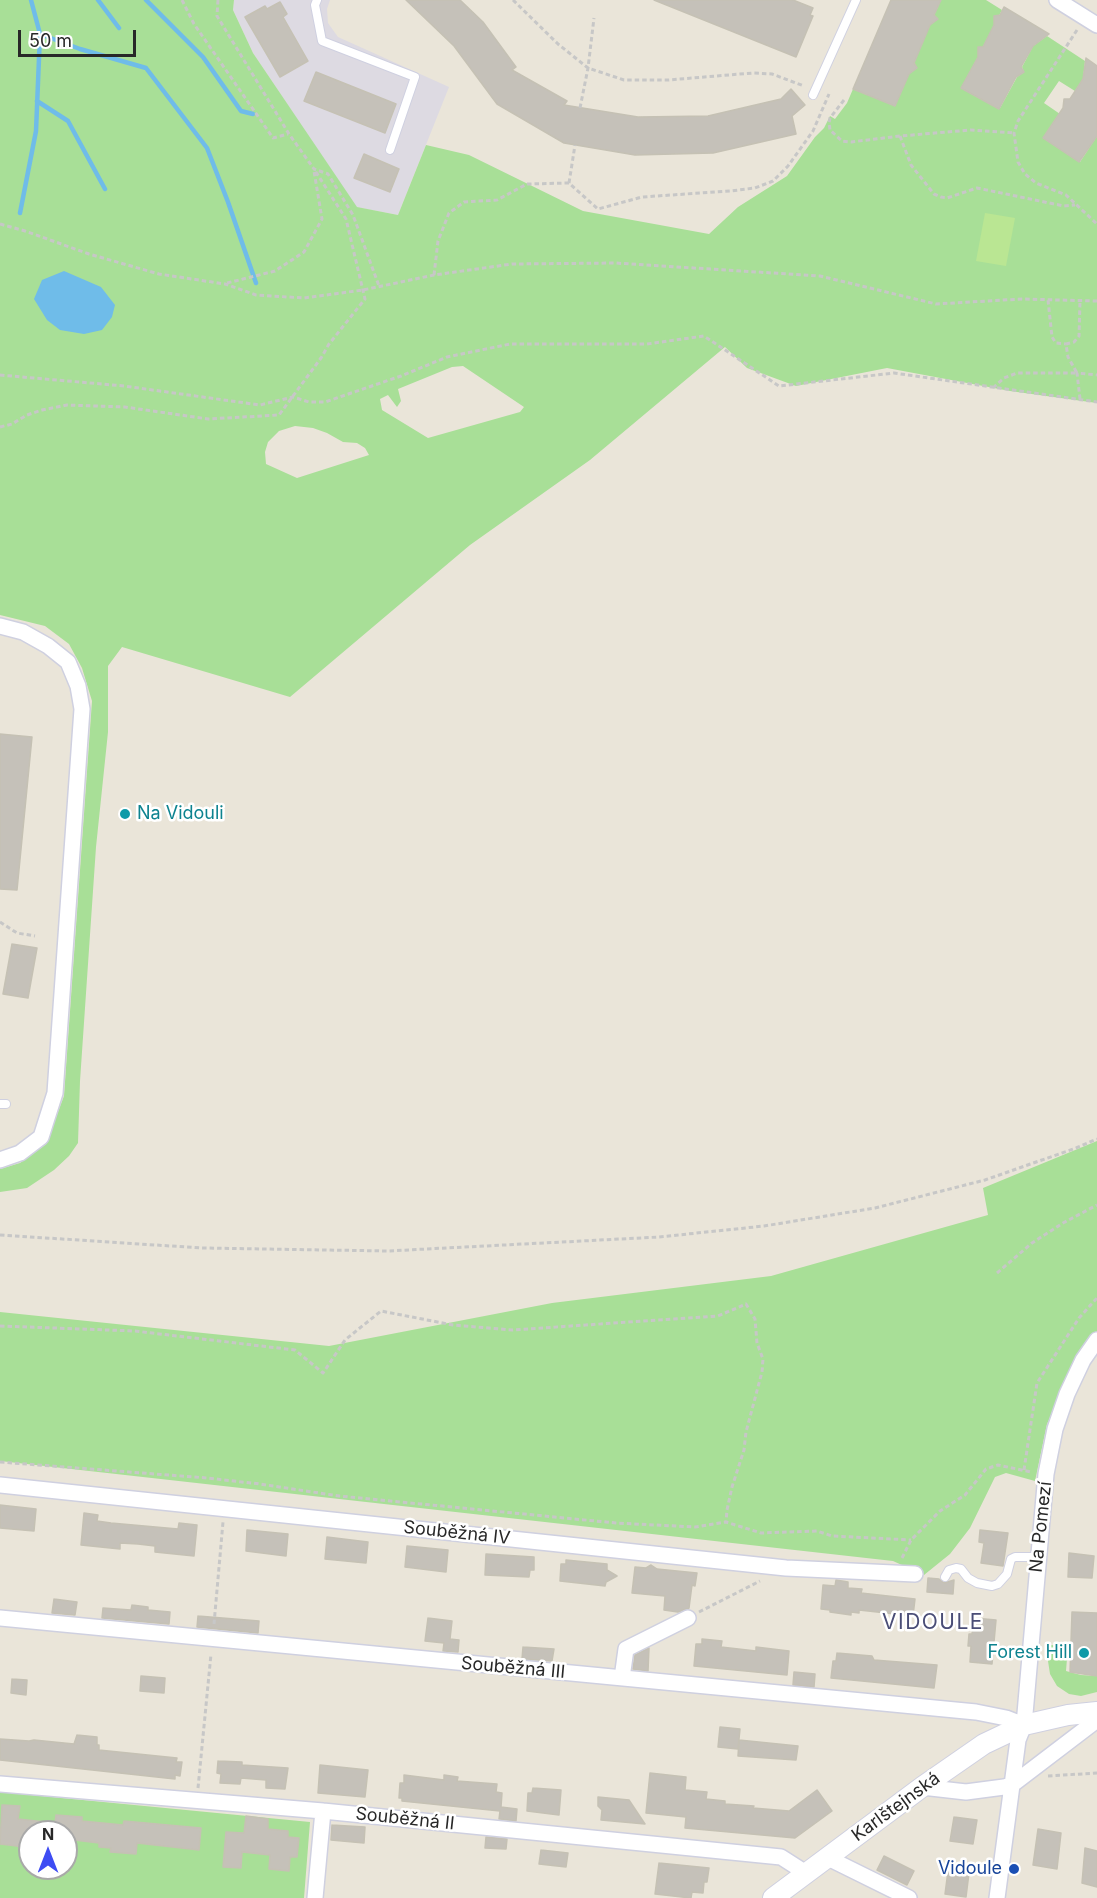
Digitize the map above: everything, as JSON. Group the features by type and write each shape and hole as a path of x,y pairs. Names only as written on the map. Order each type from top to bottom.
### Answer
{"street":[{"path":"1057,0 1093,17"},
{"path":"0,626 23,632 48,646 68,662 78,686 82,709 55,1093 41,1137 20,1153 0,1160"},
{"name":"Na Pomezí","path":"997,1898 1018,1740 1024,1725 1046,1474 1055,1429 1067,1394 1083,1360 1097,1340"},
{"name":"Souběžná Ⅳ","path":"0,1485 786,1568 915,1574"},
{"path":"622,1678 626,1649 688,1617"},
{"name":"Souběžná Ⅲ","path":"0,1618 975,1712 1006,1718 1024,1725"},
{"name":"Karlštejnská","path":"773,1898 826,1857 984,1744 1024,1725 1068,1715 1097,1712"},
{"path":"922,1787 966,1792 1013,1784 1097,1720"},
{"name":"Souběžná Ⅱ","path":"0,1784 323,1811 781,1857 806,1873"},
{"path":"315,1898 323,1811"},
{"path":"826,1857 909,1898"}],"lane":[{"path":"317,0 315,5 322,40 415,76 390,150"},
{"path":"813,95 856,0"},
{"path":"945,1577 950,1570 962,1569 968,1578 977,1583 992,1586 998,1584 1007,1574 1011,1559 1037,1557"}],"path":[{"path":"182,0 194,24 273,138 289,134"},
{"path":"0,427 42,410 67,405 125,407 208,419 279,416 328,344 365,299 346,219 289,134 217,16 218,0"},
{"path":"513,0 558,44 588,68 624,80 668,80 753,73 772,74 808,87"},
{"path":"1093,17 1018,121 1014,132 1018,162 1025,174 1036,183 1065,195 1097,224"},
{"path":"580,108 594,18"},
{"path":"434,275 438,241 449,213 464,202 497,200 527,184 569,183 598,209 642,197 755,188 773,181 800,152 813,131 829,94"},
{"path":"844,100 830,118 829,123 830,130 842,141 971,130 1014,132"},
{"path":"900,136 911,165 934,194 941,197 947,198 977,188 1064,206 1075,204"},
{"path":"569,183 575,145"},
{"path":"225,284 275,271 304,252 322,219 314,169"},
{"path":"314,169 328,174 352,215 380,286"},
{"path":"0,224 89,254 159,274 225,284 256,295 304,298 512,264 615,263 820,276 936,304 1022,299 1097,301"},
{"path":"1048,300 1052,337 1056,343 1066,344 1074,342 1079,336 1080,300"},
{"path":"0,380 1,375 124,386 260,405 293,397 309,402 325,402 401,376 447,357 510,344 647,344 704,336 779,386 894,373 1097,402"},
{"path":"1066,344 1068,357 1077,374 1080,399"},
{"path":"993,388 1004,378 1017,373 1097,375"},
{"path":"0,922 17,933 35,936"},
{"path":"0,1235 202,1248 388,1251 658,1237 764,1226 875,1208 985,1180 1097,1139"},
{"path":"997,1273 1032,1243 1097,1205"},
{"path":"1024,1470 1037,1383 1079,1318 1097,1298"},
{"path":"0,1326 135,1331 294,1350 323,1373 345,1340 381,1311 453,1325 512,1330 718,1316 746,1304 755,1319 757,1343 763,1359 762,1372 746,1432 744,1450 732,1487 726,1522"},
{"path":"0,1462 207,1478 339,1496 616,1523 695,1527 726,1522 760,1533 817,1531 832,1536 911,1540"},
{"path":"894,1573 911,1540 940,1511 965,1495 986,1469 998,1465 1046,1474"},
{"path":"688,1617 786,1568"},
{"path":"1046,1776 1097,1773"}],"shaded area":[{"path":"234,0 330,0 327,9 328,23 338,37 449,87 398,215 356,207 253,53 233,10"}],"green space":[{"path":"0,0 234,0 233,10 253,53 357,207 398,215 426,145 469,155 583,211 709,234 738,207 787,176 824,128 830,116 835,119 847,103 853,89 895,106 930,25 937,19 934,15 941,0 986,0 1002,10 983,47 978,47 978,57 961,88 1000,108 1017,77 1024,72 1022,67 1033,46 1047,36 1085,61 1083,79 1075,91 1059,81 1044,103 1060,114 1044,137 1080,162 1097,136 1097,403 1010,391 887,368 796,386 747,368 725,347 590,460 470,545 290,697 122,647 108,666 108,732 96,847 78,1143 69,1156 54,1170 27,1188 0,1192 0,1169 20,1163 46,1144 64,1096 92,701 82,668 69,644 45,626 0,615","holes":["463,366 524,407 520,412 428,438 382,410 380,399 388,395 397,407 401,401 398,389 452,367","295,426 313,428 343,442 357,443 365,448 369,455 297,478 266,464 265,452 268,442 279,431"]},
{"path":"985,213 1015,218 1006,266 976,261"},
{"path":"1097,1141 1097,1333 1080,1353 1047,1424 1035,1481 1006,1473 995,1477 970,1528 950,1554 924,1575 893,1561 0,1461 0,1312 329,1346 552,1303 771,1276 988,1215 983,1188"},
{"path":"1050,1645 1068,1646 1066,1671 1097,1676 1097,1692 1081,1696 1069,1694 1057,1686 1050,1674 1048,1661"},
{"path":"0,1792 310,1822 304,1898 0,1898"}],"water":[{"path":"64,271 101,287 115,305 112,317 102,330 84,334 60,330 47,320 34,299 42,280"}],"building":[{"path":"406,0 460,0 483,22 516,67 512,70 567,101 564,105 638,117 708,116 781,99 791,89 805,105 792,116 796,134 713,153 635,155 564,143 497,104 454,46"},
{"path":"654,0 793,0 813,8 810,15 813,16 796,57"},
{"path":"891,0 941,0 934,15 938,19 930,25 914,63 917,68 909,74 895,106 853,89"},
{"path":"280,2 287,14 283,17 308,61 280,77 245,17 265,6 267,9"},
{"path":"1004,7 1049,34 1033,46 1021,67 1024,72 1016,77 999,109 961,88 978,57 978,47 983,47 994,25 994,16 1000,15"},
{"path":"1086,58 1097,66 1097,136 1079,162 1043,138 1063,108 1064,99 1070,99 1083,79"},
{"path":"316,72 396,104 385,133 304,101"},
{"path":"364,154 399,169 390,192 354,178"},
{"path":"0,734 32,737 17,890 0,889"},
{"path":"12,944 37,948 28,998 3,994"},
{"path":"0,1505 36,1509 34,1531 0,1528"},
{"path":"84,1513 98,1515 97,1521 111,1523 178,1529 179,1523 197,1525 194,1556 155,1552 155,1546 138,1544 120,1543 120,1549 81,1545"},
{"path":"247,1530 288,1534 286,1556 246,1551"},
{"path":"980,1530 1008,1533 1003,1566 981,1563 984,1543 979,1542"},
{"path":"327,1537 368,1542 366,1563 325,1559"},
{"path":"407,1546 448,1550 446,1572 405,1567"},
{"path":"1069,1553 1094,1556 1092,1578 1068,1577"},
{"path":"486,1554 534,1557 534,1570 530,1570 529,1577 485,1575"},
{"path":"566,1560 607,1564 607,1570 617,1576 606,1582 605,1586 560,1581 561,1564 566,1564"},
{"path":"651,1565 657,1569 697,1573 695,1586 692,1585 689,1608 678,1612 664,1610 665,1596 632,1593 635,1567 646,1568"},
{"path":"928,1578 939,1579 944,1583 954,1580 953,1594 927,1592"},
{"path":"836,1580 848,1582 848,1588 862,1589 861,1593 915,1599 913,1616 859,1610 859,1613 851,1612 851,1615 821,1609 823,1585 835,1586"},
{"path":"54,1599 77,1602 75,1615 52,1613"},
{"path":"132,1605 148,1607 148,1610 170,1612 169,1624 102,1618 103,1608 131,1610"},
{"name":"Forest Hill","path":"1072,1612 1097,1613 1097,1676 1070,1672"},
{"path":"198,1616 259,1621 258,1633 197,1627"},
{"path":"428,1618 452,1621 450,1639 459,1640 458,1652 443,1651 444,1643 425,1641"},
{"path":"974,1618 996,1620 992,1664 970,1662 969,1634 972,1634"},
{"path":"702,1639 722,1641 721,1647 756,1651 756,1647 789,1651 787,1675 694,1666 696,1644 702,1644"},
{"path":"523,1647 554,1649 552,1661 522,1659"},
{"path":"649,1648 648,1671 633,1669 635,1655"},
{"path":"837,1653 872,1656 874,1660 937,1665 934,1688 831,1678 833,1661 836,1661"},
{"path":"794,1672 815,1674 814,1687 793,1685"},
{"path":"141,1676 165,1678 164,1693 140,1691"},
{"path":"12,1679 27,1680 26,1695 11,1693"},
{"path":"720,1727 740,1729 738,1749 718,1747"},
{"path":"77,1735 97,1737 99,1750 177,1758 176,1762 182,1762 180,1776 175,1775 175,1779 0,1760 0,1739 74,1744"},
{"path":"739,1740 798,1746 796,1760 738,1756"},
{"path":"218,1761 288,1768 285,1789 266,1788 266,1780 241,1778 240,1784 220,1783 221,1774 217,1773"},
{"path":"320,1765 368,1770 365,1797 318,1793"},
{"path":"650,1773 686,1777 685,1790 707,1792 706,1799 725,1801 725,1804 754,1806 753,1808 789,1811 817,1790 832,1811 795,1838 685,1828 686,1817 646,1813"},
{"path":"404,1775 444,1780 444,1775 458,1777 457,1781 497,1784 496,1792 502,1793 501,1807 517,1809 516,1821 499,1819 500,1811 402,1801 402,1798 399,1798 400,1783 404,1783"},
{"path":"533,1788 561,1790 559,1815 527,1811 528,1793 532,1793"},
{"path":"598,1797 629,1800 645,1824 601,1820 602,1810 598,1806"},
{"path":"2,1805 20,1806 18,1819 27,1820 18,1820 18,1846 0,1844"},
{"path":"56,1815 82,1817 82,1821 123,1825 124,1821 201,1828 199,1850 137,1843 136,1854 110,1852 111,1848 99,1847 99,1843 78,1840 78,1820 55,1820"},
{"path":"246,1816 268,1819 268,1829 288,1831 288,1837 299,1838 297,1857 290,1857 289,1871 269,1869 270,1855 242,1852 241,1868 223,1867 226,1832 244,1833"},
{"path":"954,1817 977,1820 973,1844 950,1841"},
{"path":"332,1825 365,1827 364,1843 331,1840"},
{"path":"1038,1829 1061,1833 1057,1869 1033,1865"},
{"path":"486,1837 507,1839 506,1849 485,1848"},
{"path":"1085,1848 1097,1851 1097,1887 1082,1883"},
{"path":"541,1850 568,1853 566,1867 539,1864"},
{"path":"884,1856 914,1871 907,1885 877,1870"},
{"path":"659,1863 709,1868 703,1893 692,1892 691,1898 655,1894"},
{"path":"948,1871 969,1873 966,1897 945,1894"}],"waterway":[{"path":"20,213 36,131 40,34 31,0"},
{"path":"98,0 119,28"},
{"path":"146,0 203,57 241,111 253,114"},
{"path":"40,34 80,49 146,68 207,148 256,283"},
{"path":"37,101 68,121 105,189"}],"place":[{"name":"Na Vidouli","path":"125,814"},
{"name":"Forest Hill","path":"1084,1653"},
{"name":"Vidoule","path":"1014,1869"}],"district":[{"name":"VIDOULE","path":"933,1623"}]}
